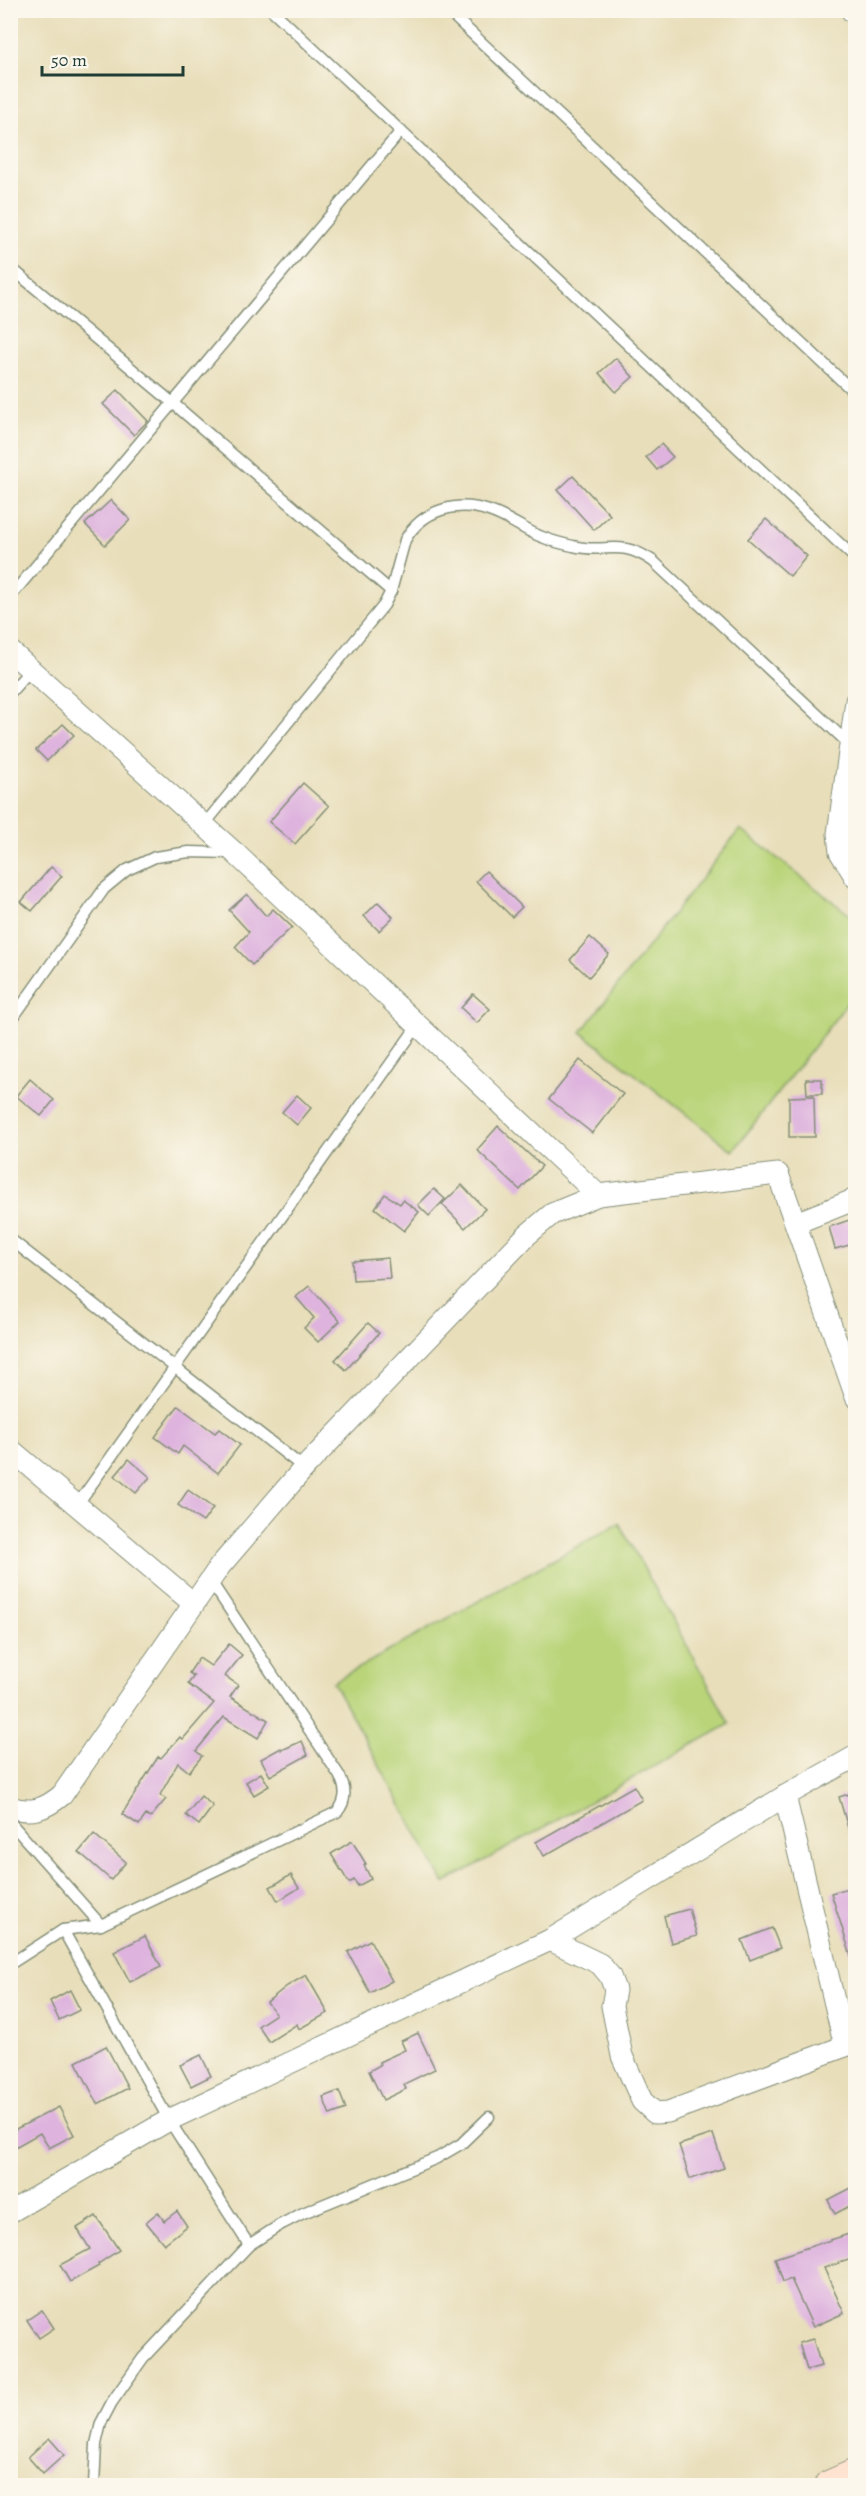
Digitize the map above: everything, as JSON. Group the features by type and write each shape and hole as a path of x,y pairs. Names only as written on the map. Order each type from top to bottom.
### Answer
{"street":[{"path":"851,10 855,15"},
{"path":"10,651 235,853 598,1195"},
{"path":"855,701 838,834 840,852 855,878"},
{"path":"10,1807 34,1812 51,1804 62,1795 210,1580 304,1468 535,1226 552,1214 598,1195 778,1174 855,1397"},
{"path":"796,1223 855,1199"},
{"path":"10,1449 193,1603"},
{"path":"10,2212 169,2120 550,1940 785,1796 855,1756"},
{"path":"550,1940 600,1964 610,1976 615,1990 612,2006 622,2056 642,2101 656,2113 668,2112 850,2044 785,1796"},
{"path":"831,2486 855,2475"}],"lane":[{"path":"272,10 855,560"},
{"path":"447,10 855,394"},
{"path":"10,597 174,404 400,131"},
{"path":"10,267 174,404 391,591"},
{"path":"204,825 384,605 391,591 409,532 430,514 456,506 489,511 542,537 577,547 620,546 638,551 653,561 849,744"},
{"path":"10,693 31,669"},
{"path":"10,1022 104,889 128,870 155,857 189,852 235,853"},
{"path":"77,1505 418,1026"},
{"path":"10,1239 304,1468"},
{"path":"10,1964 63,1930 101,1925 337,1812 344,1801 344,1784 339,1775 210,1580"},
{"path":"10,1822 101,1925"},
{"path":"63,1930 169,2120 249,2245"},
{"path":"94,2486 96,2444 100,2423 112,2402 143,2358 249,2245 303,2213 436,2157 461,2144 489,2117"}],"green space":[{"path":"740,829 855,919 855,993 733,1151 581,1032"},
{"path":"619,1523 730,1724 444,1883 333,1682"}],"building":[{"path":"616,358 633,377 616,392 599,373"},
{"path":"118,390 148,421 134,435 103,404"},
{"path":"661,444 673,457 657,470 646,457"},
{"path":"573,476 610,515 594,530 558,490"},
{"path":"111,500 130,520 105,545 85,524"},
{"path":"766,519 807,556 790,576 748,539"},
{"path":"63,724 74,735 47,761 36,750"},
{"path":"303,783 329,806 295,844 269,822"},
{"path":"51,867 62,876 32,911 21,902"},
{"path":"486,871 522,907 512,917 476,881"},
{"path":"247,894 266,916 273,909 292,927 252,965 235,947 249,932 229,910"},
{"path":"378,902 393,917 379,931 364,916"},
{"path":"590,937 609,954 589,977 570,960"},
{"path":"473,994 490,1009 477,1023 461,1008"},
{"path":"580,1060 623,1094 592,1133 549,1099"},
{"path":"30,1079 54,1100 41,1116 16,1096"},
{"path":"806,1079 822,1079 822,1094 807,1094"},
{"path":"297,1095 311,1108 297,1125 282,1112"},
{"path":"814,1096 815,1137 789,1137 789,1097"},
{"path":"498,1126 542,1166 520,1190 477,1150"},
{"path":"462,1185 485,1209 465,1228 442,1204"},
{"path":"434,1189 445,1199 429,1216 418,1205"},
{"path":"385,1194 400,1204 403,1200 419,1212 404,1231 375,1208"},
{"path":"855,1218 855,1236 850,1237 853,1244 835,1249 829,1227"},
{"path":"388,1258 390,1278 353,1280 352,1261"},
{"path":"309,1286 340,1321 318,1342 304,1328 314,1318 296,1297"},
{"path":"368,1323 379,1333 346,1370 335,1360"},
{"path":"178,1406 215,1433 219,1429 240,1445 218,1473 183,1446 178,1454 155,1437"},
{"path":"129,1459 150,1477 136,1493 115,1476"},
{"path":"188,1490 213,1508 203,1522 178,1505"},
{"path":"229,1644 242,1655 225,1676 238,1685 230,1697 268,1720 258,1738 224,1717 196,1751 202,1756 189,1772 178,1763 160,1795 166,1799 150,1818 146,1815 139,1825 122,1814 158,1757 161,1758 180,1737 183,1739 214,1703 188,1684 194,1676 189,1673 199,1658 211,1666"},
{"path":"302,1741 308,1755 270,1776 261,1759 281,1748 282,1750"},
{"path":"261,1773 269,1786 254,1795 246,1782"},
{"path":"634,1786 642,1800 544,1856 536,1842"},
{"path":"855,1792 855,1837 851,1838 839,1797"},
{"path":"201,1796 213,1806 199,1825 186,1815"},
{"path":"94,1834 126,1862 111,1880 79,1852"},
{"path":"352,1841 366,1864 364,1865 371,1879 358,1886 354,1880 349,1883 331,1854"},
{"path":"291,1875 299,1888 278,1901 270,1887"},
{"path":"855,1886 855,1959 852,1959 831,1893"},
{"path":"689,1909 697,1936 671,1943 664,1916"},
{"path":"772,1928 780,1948 750,1960 742,1940"},
{"path":"145,1936 161,1967 130,1982 114,1952"},
{"path":"370,1940 392,1981 370,1993 348,1952"},
{"path":"306,1975 328,2013 299,2029 297,2024 269,2042 258,2026 276,2014 267,2002"},
{"path":"70,1990 80,2010 59,2020 50,2001"},
{"path":"418,2033 435,2069 404,2084 406,2089 383,2100 369,2071 380,2065 379,2062 405,2050 401,2041"},
{"path":"106,2046 128,2088 98,2104 76,2062"},
{"path":"201,2055 211,2076 191,2086 180,2065"},
{"path":"339,2091 346,2109 330,2115 323,2097"},
{"path":"59,2107 74,2135 49,2148 40,2133 10,2150 10,2132"},
{"path":"713,2134 724,2168 690,2179 679,2145"},
{"path":"855,2186 855,2203 835,2214 828,2200"},
{"path":"177,2211 187,2226 164,2244 146,2222 158,2212 164,2221"},
{"path":"96,2216 119,2250 98,2264 99,2266 70,2282 60,2265 90,2249 77,2228"},
{"path":"855,2232 855,2258 824,2268 844,2313 813,2327 791,2279 783,2282 775,2258"},
{"path":"42,2310 54,2328 39,2338 27,2320"},
{"path":"813,2339 821,2366 807,2370 799,2343"},
{"path":"49,2438 64,2455 43,2474 28,2457"}]}
